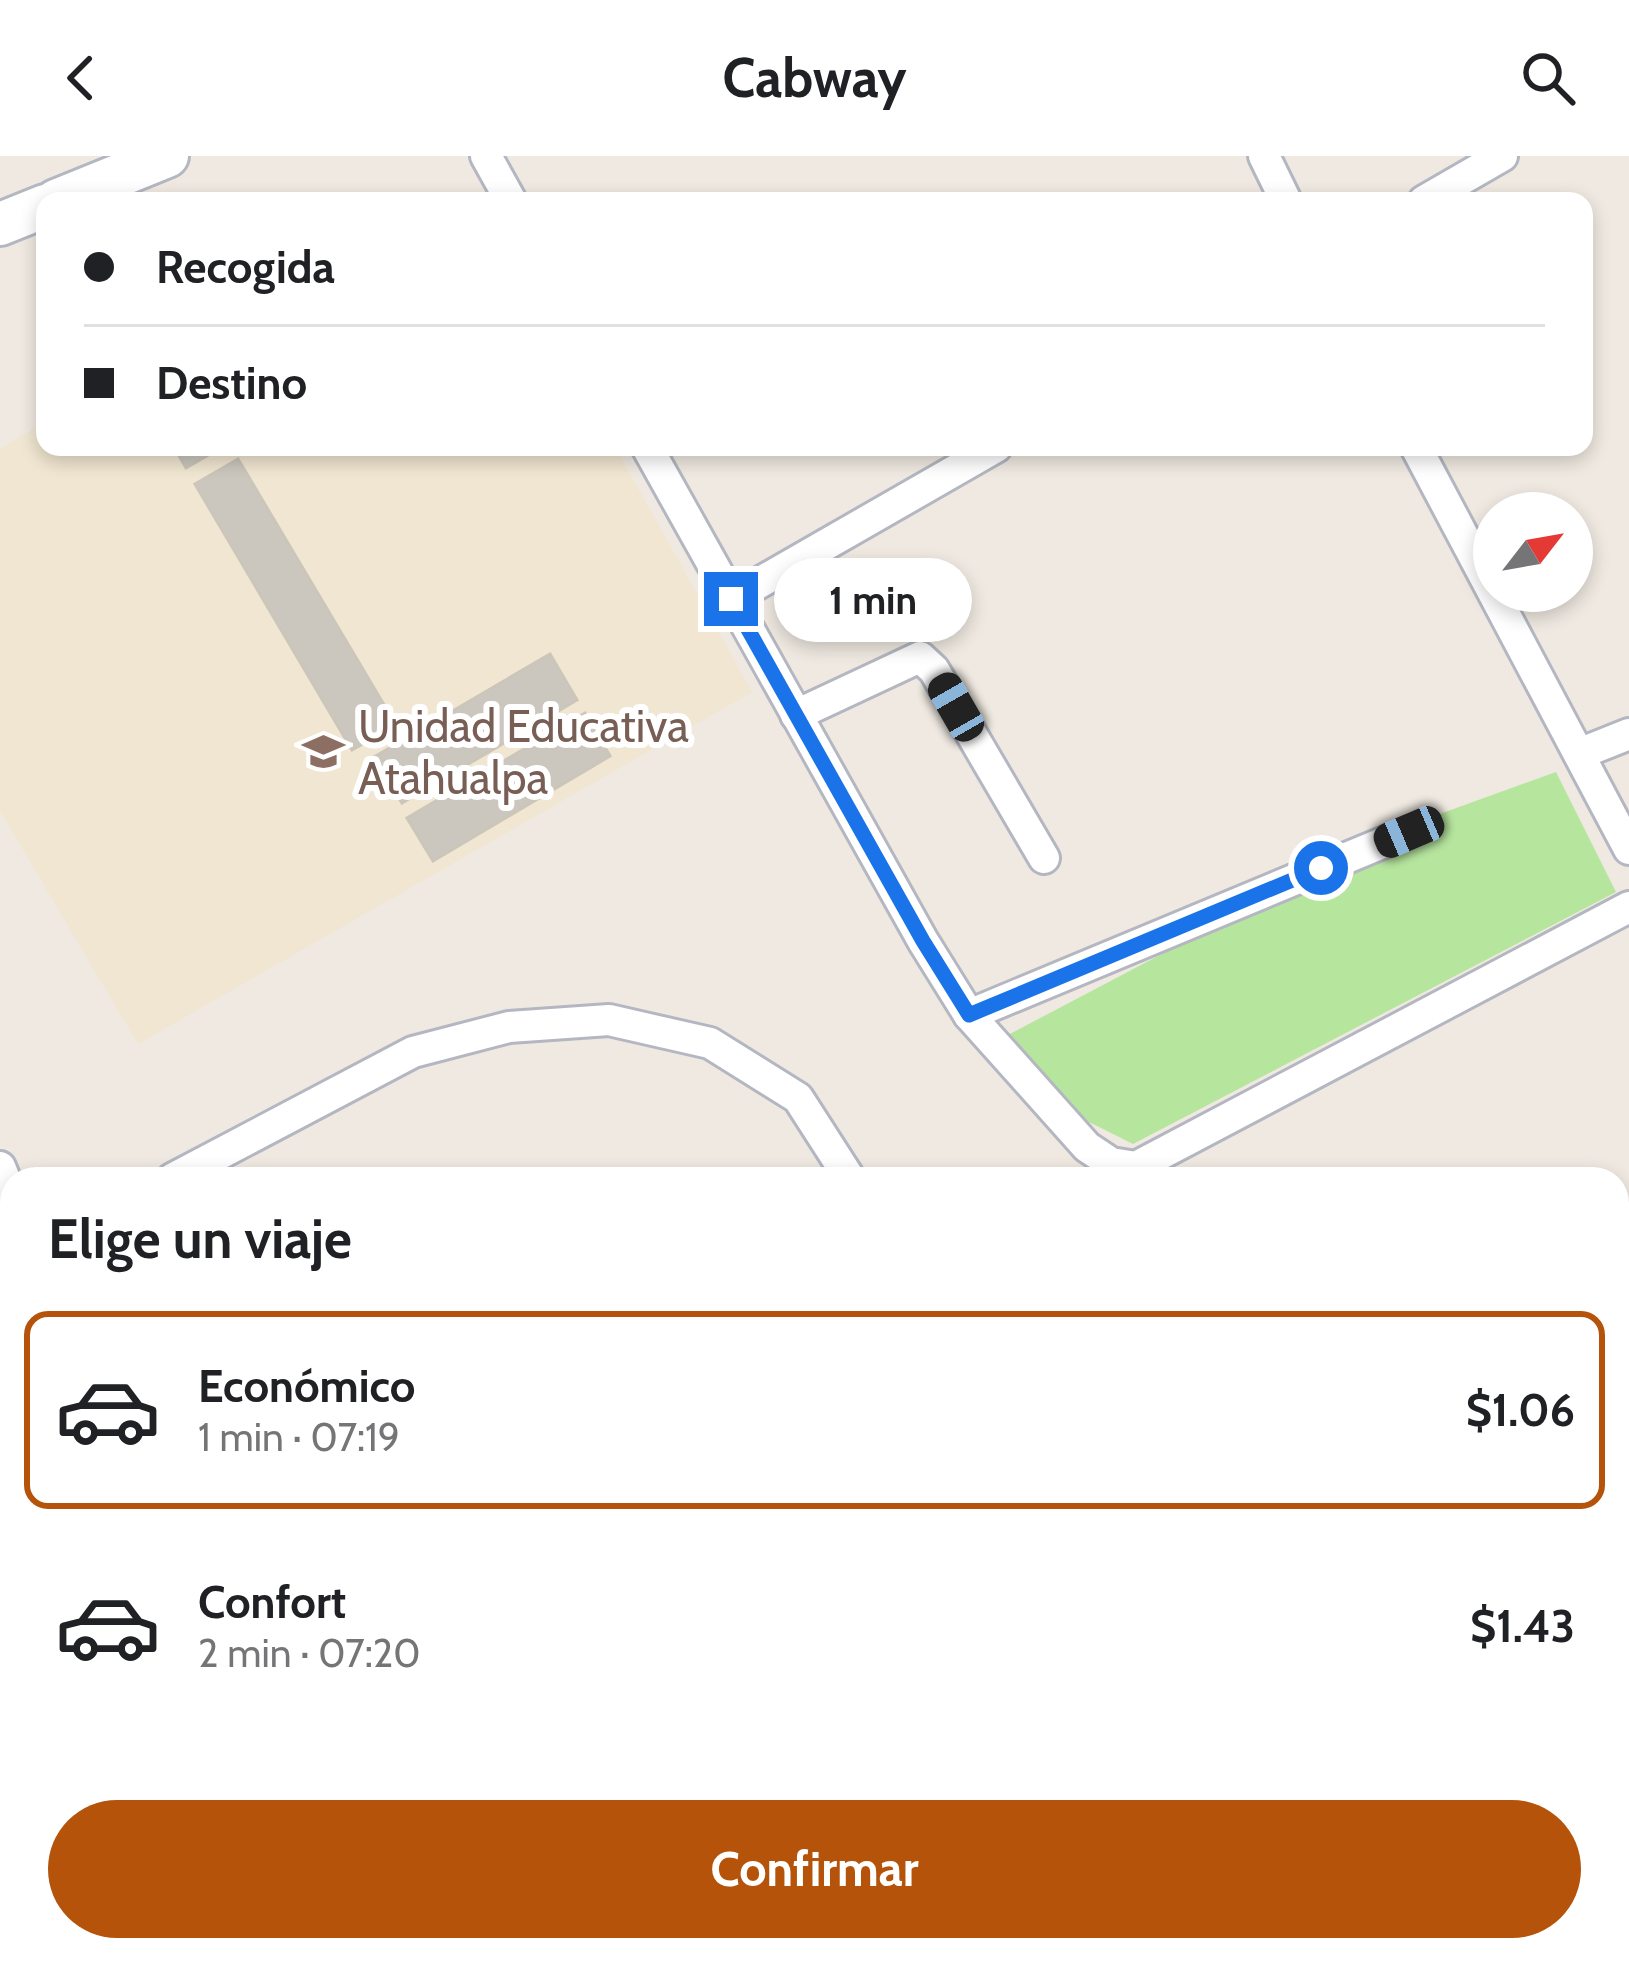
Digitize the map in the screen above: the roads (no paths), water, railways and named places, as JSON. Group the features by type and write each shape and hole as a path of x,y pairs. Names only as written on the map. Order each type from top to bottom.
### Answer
{"main road":[{"path":"78,192 167,156"},
{"path":"0,224 36,210"}],"street":[{"path":"486,156 506,192"},
{"path":"1264,156 1282,192"},
{"path":"1440,192 1502,156"},
{"path":"652,456 969,1015 1088,1147 1111,1163 1136,1167 1629,907"},
{"path":"731,599 980,456"},
{"path":"1420,456 1629,849"},
{"path":"796,715 920,657 934,670 1044,858"},
{"path":"1579,754 1629,734"},
{"path":"969,1015 1409,832"},
{"path":"195,1167 413,1052 509,1027 610,1020 710,1043 798,1098 842,1167"}],"place":[{"name":"Unidad Educativa Atahualpa","path":"324,752"}]}
